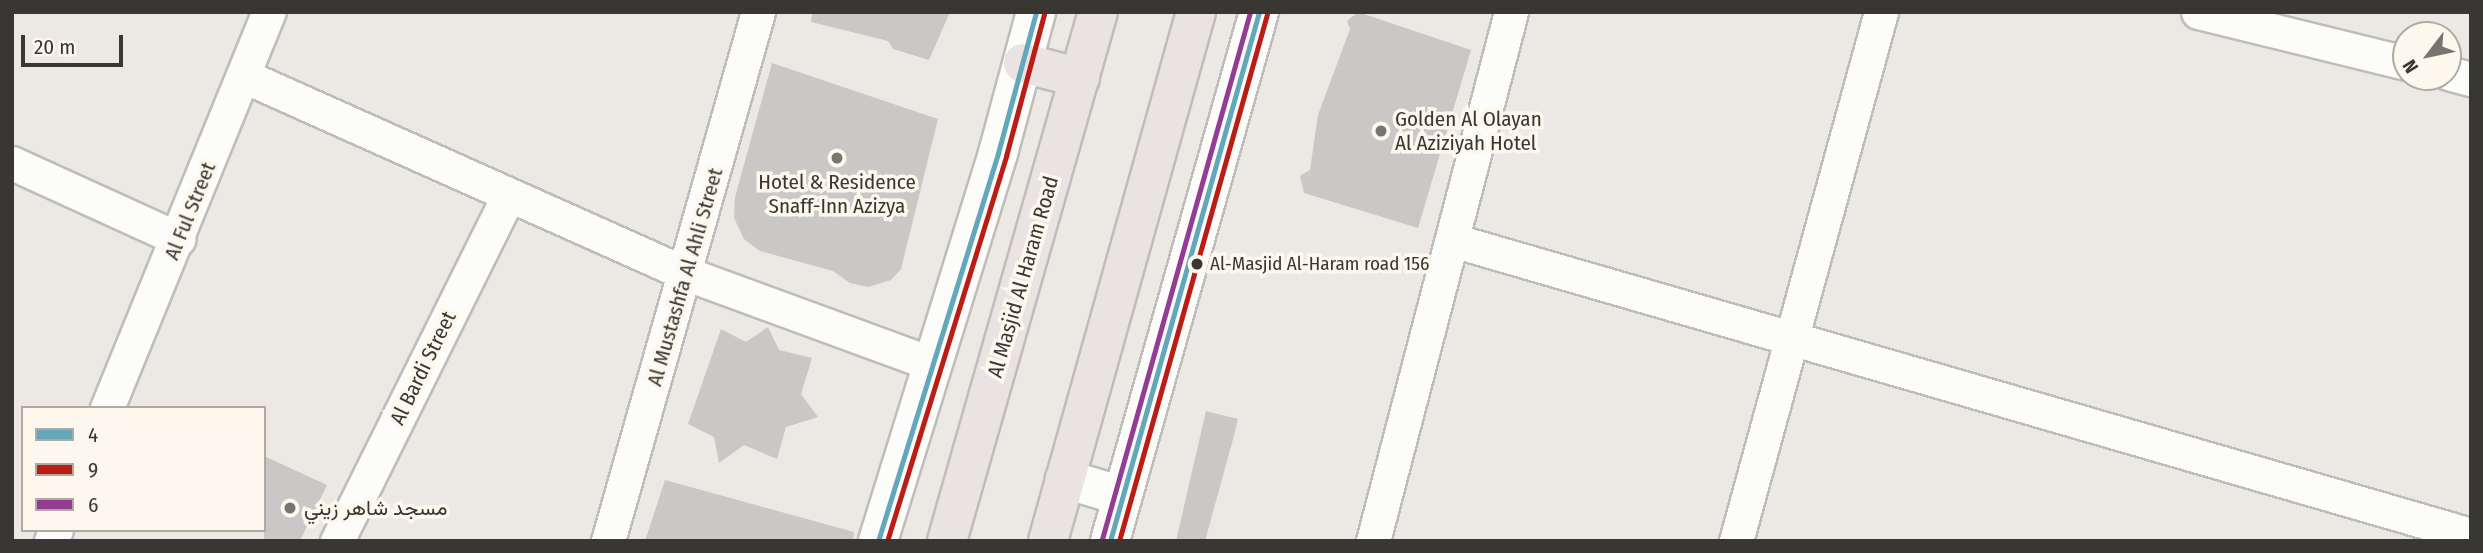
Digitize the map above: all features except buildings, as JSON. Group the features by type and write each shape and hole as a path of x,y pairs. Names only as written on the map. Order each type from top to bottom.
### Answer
{"main road":[{"name":"Al Masjid Al Haram Road","path":"947,541 1098,12"},
{"path":"1048,541 1196,12"},
{"path":"1023,63 1080,78"}],"street":[{"name":"Al Ful Street","path":"108,406 179,239 269,12"},
{"name":"Al Mustashfa Al Ahli Street","path":"608,541 687,274 758,12"},
{"path":"878,541 1023,63 1036,12"},
{"path":"1110,541 1259,12"},
{"path":"1373,541 1511,12"},
{"path":"1736,541 1794,338 1881,12"},
{"path":"2198,12 2392,60"},
{"path":"244,76 687,274 930,363"},
{"path":"12,163 179,239"},
{"name":"Al Bardi Street","path":"337,541 509,195"},
{"path":"1452,240 2471,535"},
{"path":"1065,479 1122,496"}],"transit line":[{"name":"4","path":"878,541 998,153 1036,12"},
{"name":"6","path":"1102,539 1250,12"},
{"name":"4","path":"1110,541 1259,12"},
{"name":"9","path":"887,541 1006,156 1044,14"},
{"name":"9","path":"1119,541 1267,14"}],"place":[{"name":"Golden Al Olayan Al Aziziyah Hotel","path":"1381,131"},
{"name":"Hotel & Residence Snaff-Inn Azizya","path":"837,158"},
{"name":"Al-Masjid Al-Haram road 156","path":"1197,264"},
{"name":"مسجد شاهر زيني","path":"290,508"}]}
